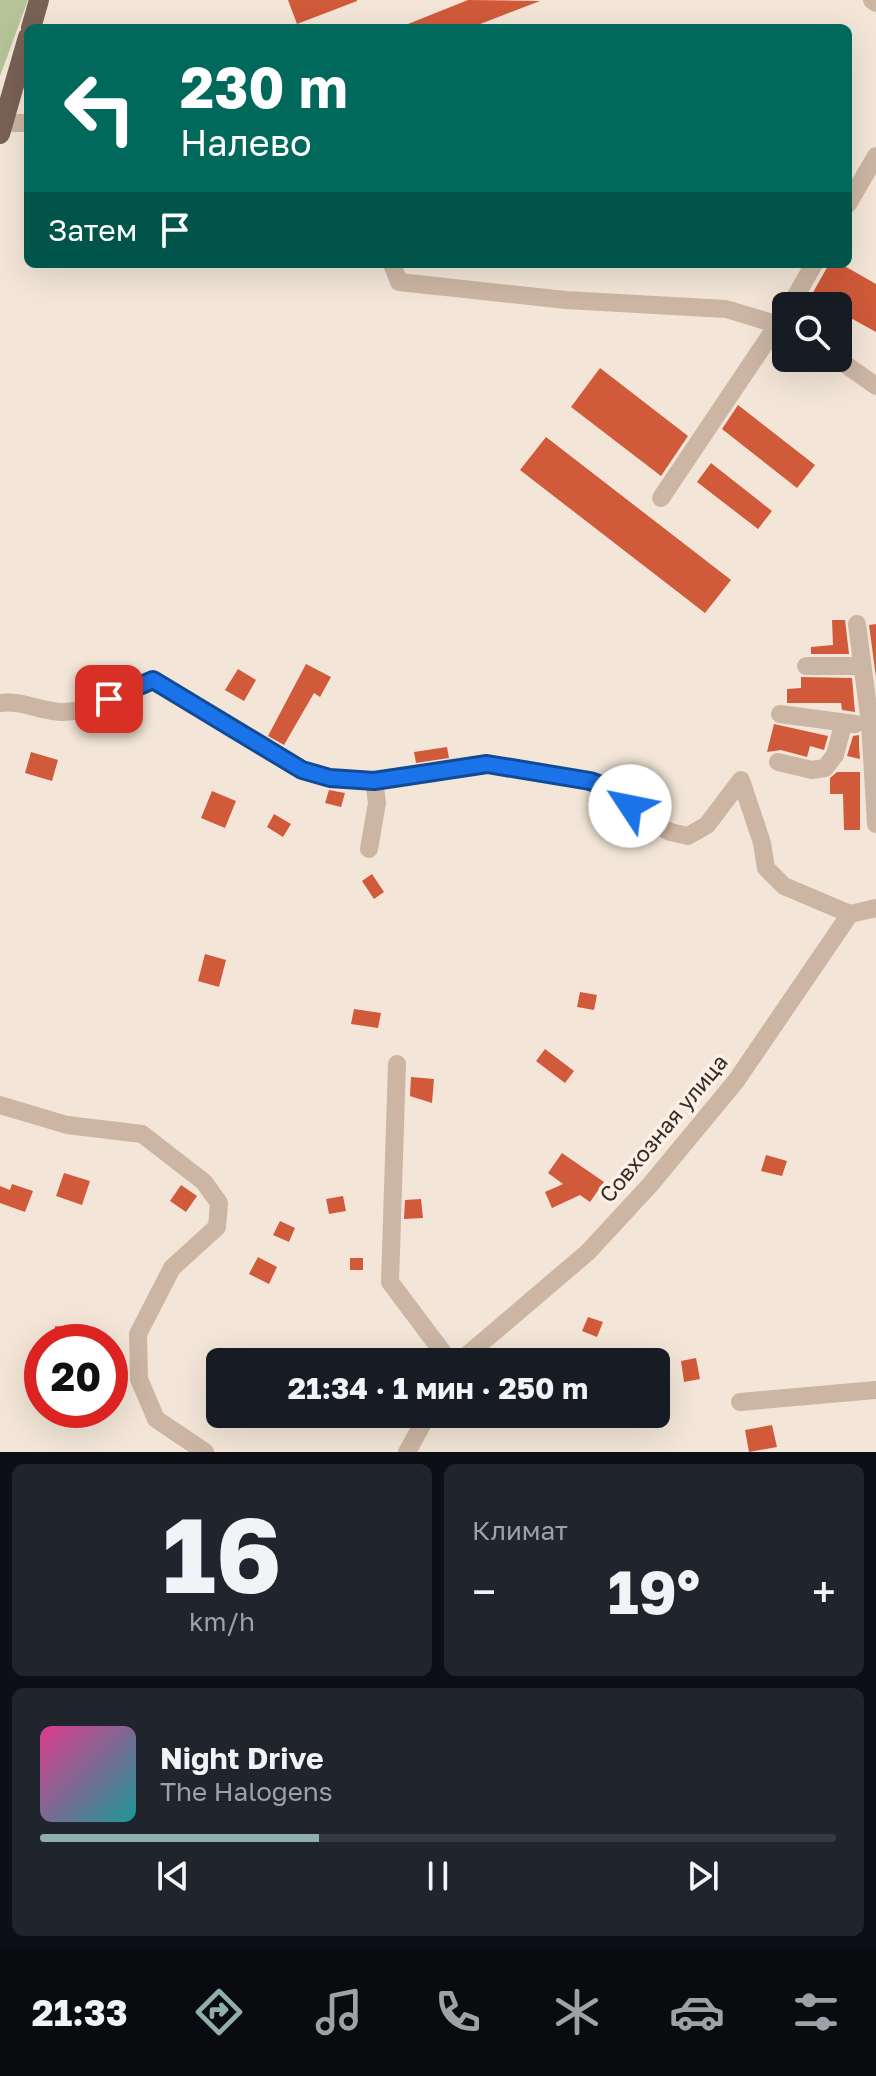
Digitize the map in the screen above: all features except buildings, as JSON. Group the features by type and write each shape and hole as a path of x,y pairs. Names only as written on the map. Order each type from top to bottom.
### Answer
{"main road":[{"path":"32,24 39,0"},
{"path":"1,127 24,50"}],"street":[{"path":"1,127 24,124"},
{"path":"852,197 876,156"},
{"path":"394,268 399,282 566,300 726,309 772,319"},
{"path":"798,292 812,268"},
{"path":"661,498 772,338"},
{"path":"852,369 876,386"},
{"path":"857,624 870,723 876,824"},
{"path":"806,666 861,666"},
{"path":"0,703 15,701 62,712 91,707 153,680 302,770 330,778 374,781 487,764 590,781 612,789 651,822 670,832 688,836 707,825 741,780 762,843 766,868 784,886 850,914 876,908"},
{"path":"780,714 843,725 870,723"},
{"path":"778,762 812,770 825,768 835,755 843,725"},
{"path":"369,849 377,803 374,781"},
{"name":"Совхозная улица","path":"476,1348 588,1252 650,1185 736,1081 850,914"},
{"path":"397,1064 390,1282 449,1348"},
{"path":"0,1105 67,1125 142,1134 204,1182 219,1203 217,1227 172,1268 138,1334 139,1379 156,1419 205,1452"},
{"path":"740,1402 876,1390"},
{"path":"407,1452 420,1428"}],"green space":[{"path":"0,0 28,0 0,76"}],"route":[{"path":"109,699 153,680 302,770 330,778 374,781 487,764 590,781 612,789 630,806"}]}
